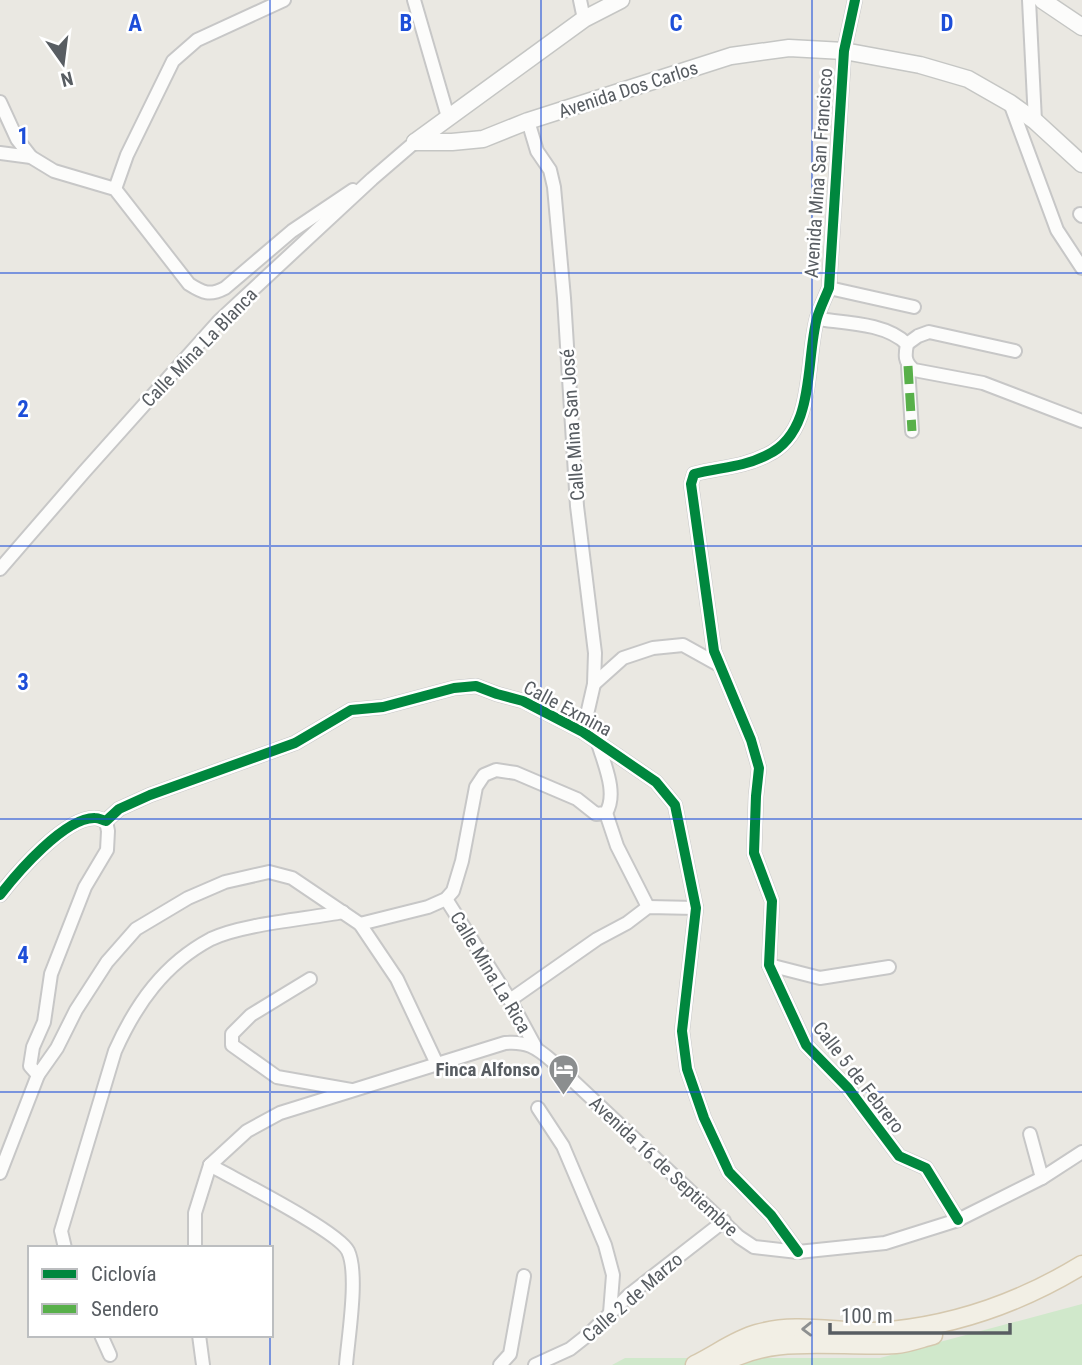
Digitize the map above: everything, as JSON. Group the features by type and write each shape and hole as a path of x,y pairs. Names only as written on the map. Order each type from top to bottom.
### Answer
{"main road":[{"path":"695,1365 736,1343 776,1329 887,1332 936,1325 986,1311 1028,1294 1082,1265"},
{"path":"720,1365 748,1352 788,1344 899,1344 983,1320 1082,1280"}],"street":[{"path":"115,190 127,155 173,61 197,40 284,0"},
{"path":"414,0 448,117"},
{"path":"580,0 584,19"},
{"path":"415,142 584,19 621,0"},
{"name":"Avenida Mina San Francisco","path":"759,768 751,740 714,651 691,484 694,474 738,467 768,455 782,446 801,416 817,319 829,288 844,51 855,0"},
{"path":"1029,0 1035,121"},
{"path":"1042,0 1082,27"},
{"name":"Avenida Dos Carlos","path":"415,142 483,139 528,121 731,55 789,48 844,51 919,65 968,79 1035,121 1082,164"},
{"path":"0,102 17,139 31,157 54,171 115,190 189,284 202,293 214,294 225,289 292,231 335,200 372,179"},
{"path":"1010,103 1057,230 1082,268"},
{"name":"Calle Mina San José","path":"528,121 537,151 550,170 554,187 577,506 596,653 594,684 583,732"},
{"name":"Calle Mina La Blanca","path":"0,569 219,321 415,142"},
{"path":"0,153 31,157"},
{"path":"829,288 915,307"},
{"path":"817,319 864,326 898,335 907,344"},
{"path":"912,431 908,366 905,357 907,344 929,332 1014,351"},
{"path":"908,366 923,372 983,383 1082,421"},
{"path":"594,684 623,658 653,648 683,645 719,665"},
{"name":"Calle Exmina","path":"0,895 52,840 75,824 94,818 106,821 119,809 150,795 295,743 351,710 383,706 454,688 476,686 523,701 583,732 656,782 675,805 696,908 682,1031 687,1069 704,1118 729,1172 771,1215 799,1252"},
{"path":"598,743 611,791 611,805 606,813"},
{"name":"Calle 5 de Febrero","path":"759,768 754,853 772,901 769,965 806,1045 848,1088 899,1156 926,1168 958,1220"},
{"path":"360,924 428,907 446,898 453,891 477,788 484,775 496,770 516,773 577,799 596,814 606,813"},
{"path":"606,813 617,846 648,907"},
{"path":"38,1075 30,1066 33,1047 44,1021 51,974 85,887 107,850 106,821"},
{"path":"0,1173 38,1075 57,1048 76,1010 107,962 136,929 188,898 225,882 269,872 292,878 360,924 397,979 437,1064"},
{"name":"Calle Mina La Rica","path":"446,898 510,1000 535,1046"},
{"path":"510,1000 648,907 696,908"},
{"path":"65,1246 61,1231 115,1051 148,992 167,970 212,939 250,928 343,912"},
{"path":"769,965 821,978 888,967"},
{"path":"310,979 251,1015 232,1034 232,1045 277,1077 353,1090"},
{"path":"195,1246 195,1213 210,1165 247,1131 280,1113 505,1043 519,1042 535,1046"},
{"name":"Avenida 16 de Septiembre","path":"535,1046 739,1237 754,1247 799,1252 885,1243 958,1220 1042,1178 1082,1152"},
{"path":"538,1108 563,1146 605,1245 613,1275 610,1313"},
{"path":"1030,1134 1042,1178"},
{"path":"210,1165 330,1232 348,1251 353,1275 346,1365"},
{"name":"Calle 2 de Marzo","path":"535,1365 570,1349 629,1295 724,1221"},
{"path":"500,1365 509,1354 524,1276"},
{"path":"102,1337 110,1355"},
{"path":"199,1337 203,1365"}],"green space":[{"path":"1082,1304 1082,1365 612,1365 625,1358 880,1358"}],"marked path":[{"path":"908,366 912,431"}],"cycle path":[{"path":"855,0 844,51 829,288 817,318 801,413 794,430 783,444 767,455 739,465 694,474 691,484 714,651 751,740 759,768 754,853 772,901 769,965 806,1045 848,1088 899,1156 926,1168 958,1220"},
{"path":"0,895 56,836 83,820 95,818 106,821 119,809 150,795 295,743 351,710 383,707 454,688 476,686 523,701 583,732 656,782 675,805 696,908 682,1031 687,1069 704,1118 729,1172 771,1215 798,1252"}],"place":[{"name":"Finca Alfonso","path":"563,1096"}]}
